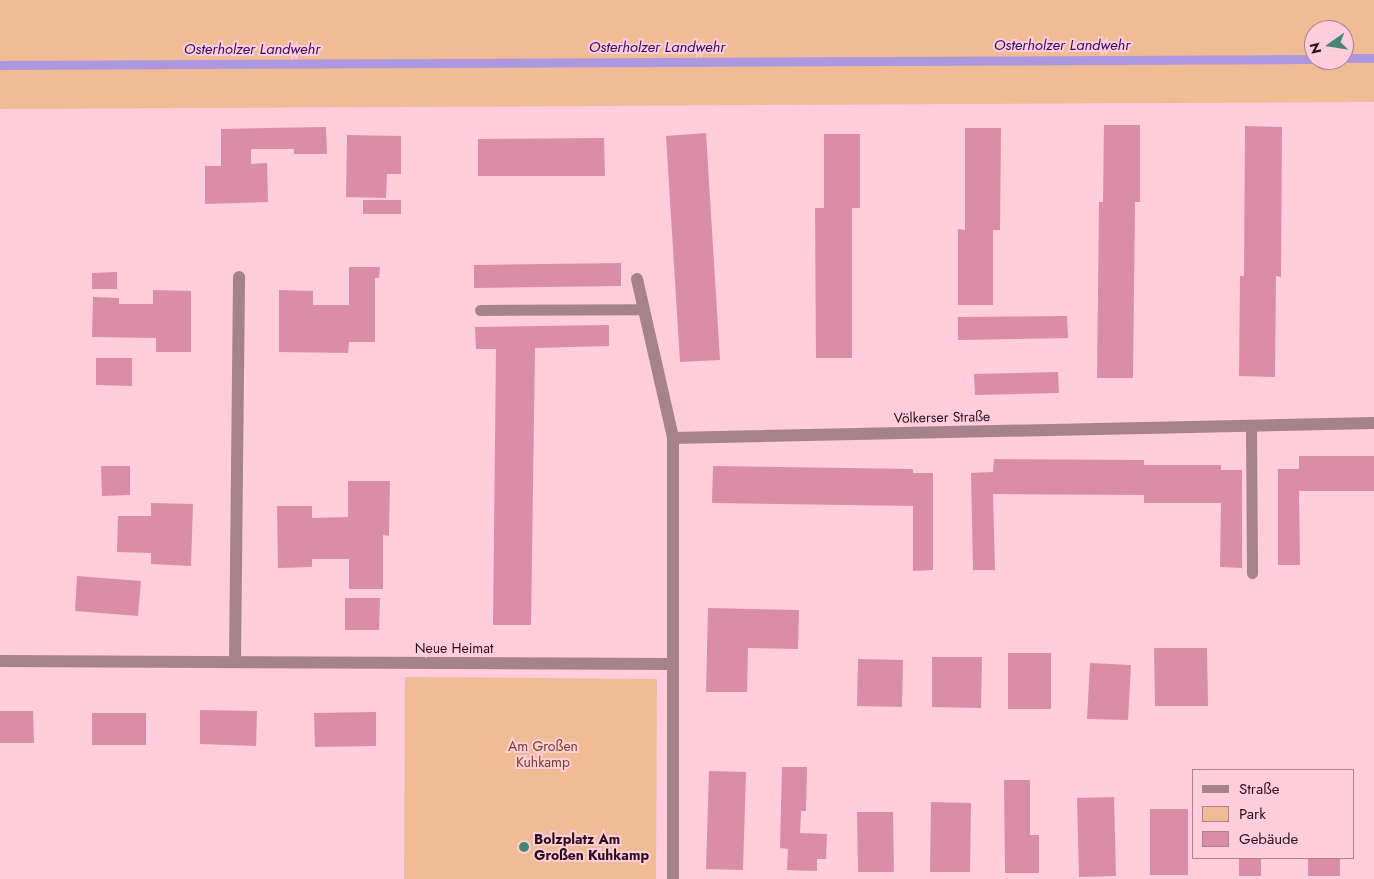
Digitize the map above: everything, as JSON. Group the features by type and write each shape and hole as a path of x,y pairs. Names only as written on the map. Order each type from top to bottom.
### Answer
{"street":[{"path":"235,662 239,277"},
{"path":"637,280 673,438 673,879"},
{"name":"Völkerser Straße","path":"673,438 1374,423"},
{"name":"Neue Heimat","path":"0,661 673,664"}],"lane":[{"path":"480,310 644,309"},
{"path":"1251,426 1252,573"}],"green space":[{"path":"0,0 1374,0 1374,102 0,109"},
{"name":"Am Großen Kuhkamp","path":"405,677 657,679 656,879 404,879"}],"building":[{"path":"1104,125 1140,125 1140,202 1135,202 1133,378 1097,378 1099,202 1103,202"},
{"path":"1245,126 1282,127 1281,277 1276,276 1275,377 1239,376 1240,276 1244,276"},
{"path":"326,127 327,154 294,154 294,149 251,149 251,164 267,163 268,202 205,204 205,166 221,166 221,129"},
{"path":"965,128 1001,128 1000,230 993,230 993,305 958,305 958,229 965,230"},
{"path":"706,133 720,360 680,362 666,136"},
{"path":"824,134 860,134 860,208 852,208 852,358 816,358 815,208 824,208"},
{"path":"347,135 401,136 401,174 387,174 386,198 346,197"},
{"path":"604,138 605,176 478,176 478,139"},
{"path":"363,200 401,200 401,214 363,214"},
{"path":"621,263 621,286 474,288 474,265"},
{"path":"349,267 380,267 379,278 375,278 375,342 349,342 348,353 279,352 279,290 313,291 313,305 349,305"},
{"path":"117,272 117,289 92,289 92,273"},
{"path":"153,290 191,291 191,352 156,352 156,338 92,337 93,297 119,298 119,304 153,304"},
{"path":"1067,316 1068,338 958,340 958,317"},
{"path":"609,325 609,346 535,348 531,625 493,625 496,349 476,349 475,327"},
{"path":"96,358 132,358 132,386 96,385"},
{"path":"1058,372 1059,393 975,395 974,374"},
{"path":"1299,456 1374,456 1374,491 1299,491 1300,565 1278,565 1278,469 1299,469"},
{"path":"994,459 1144,460 1144,465 1221,465 1221,470 1242,470 1242,568 1220,567 1221,503 1144,503 1144,495 993,494 995,570 973,570 971,473 993,472"},
{"path":"101,466 130,466 130,495 102,496"},
{"path":"713,466 913,469 913,473 933,473 933,570 913,571 913,506 712,503"},
{"path":"348,481 390,481 389,536 383,535 383,589 349,589 349,559 312,559 312,567 278,568 277,506 312,506 312,518 348,517"},
{"path":"151,503 193,504 191,566 151,564 151,553 117,552 118,516 151,516"},
{"path":"77,576 141,581 138,616 75,611"},
{"path":"345,598 380,598 379,630 345,630"},
{"path":"708,608 799,610 798,649 748,648 747,692 706,692"},
{"path":"1154,648 1207,648 1208,706 1155,706"},
{"path":"1008,653 1051,653 1051,709 1008,709"},
{"path":"932,657 982,657 981,708 932,707"},
{"path":"858,659 903,660 902,707 857,706"},
{"path":"1090,663 1131,665 1128,720 1087,719"},
{"path":"200,710 257,711 256,746 200,744"},
{"path":"0,711 33,711 34,743 0,743"},
{"path":"376,712 376,746 315,747 314,713"},
{"path":"92,713 146,713 146,745 92,745"},
{"path":"782,767 807,767 806,811 801,811 800,833 827,834 826,859 817,859 817,871 787,870 788,849 780,848"},
{"path":"709,771 746,772 743,870 706,869"},
{"path":"1004,780 1030,780 1030,835 1039,835 1039,873 1005,873"},
{"path":"1114,797 1116,876 1079,877 1077,798"},
{"path":"931,802 971,803 970,872 930,872"},
{"path":"1150,809 1188,809 1188,875 1150,875"},
{"path":"857,812 893,812 894,872 858,872"},
{"path":"1239,859 1261,859 1261,876 1239,876"},
{"path":"1308,859 1340,859 1340,876 1308,876"}],"waterway":[{"name":"Osterholzer Landwehr","path":"1354,58 1374,58"},
{"name":"Osterholzer Landwehr","path":"0,65 1304,59"}],"place":[{"name":"Bolzplatz Am Großen Kuhkamp","path":"524,847"}]}
